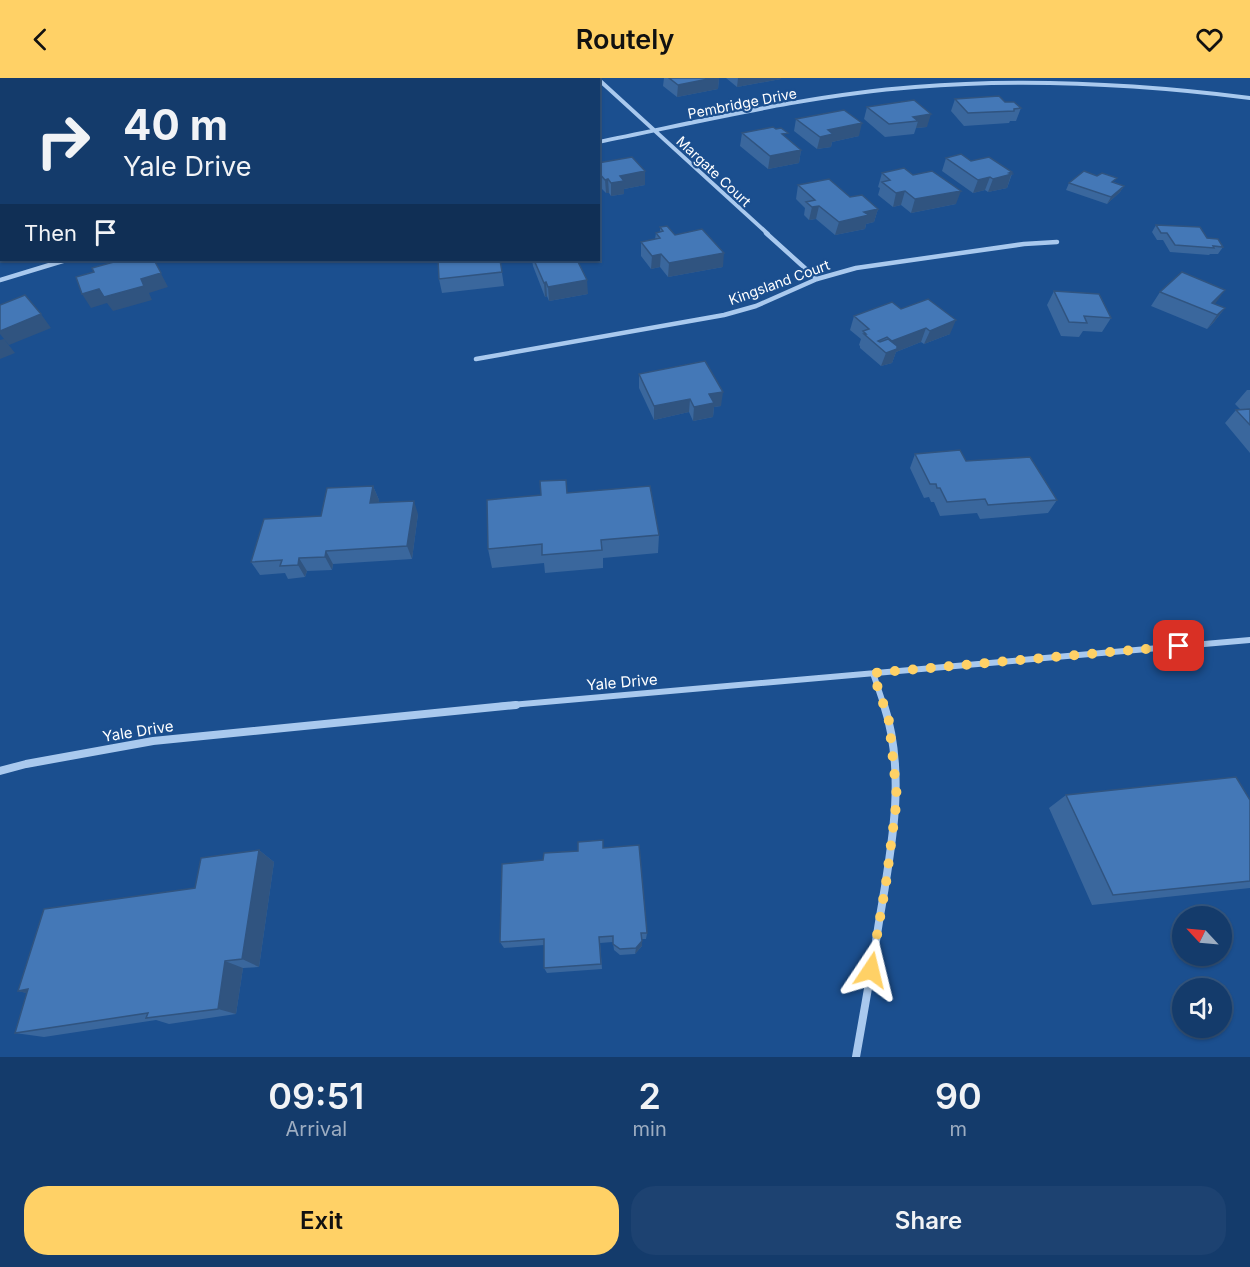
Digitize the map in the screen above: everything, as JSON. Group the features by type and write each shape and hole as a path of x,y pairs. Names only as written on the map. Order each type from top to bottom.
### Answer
{"street":[{"name":"Margate Court","path":"600,81 817,279"},
{"name":"Pembridge Drive","path":"600,142 761,109 907,88 976,84 1100,85 1250,98"},
{"name":"Kingsland Court","path":"476,359 724,315 756,306 817,279 855,268 1024,244 1057,242"},
{"path":"0,280 63,261"},
{"name":"Yale Drive","path":"0,771 26,764 165,740 423,713 1250,640"},
{"path":"856,1057 886,883 897,798 889,721 873,673"}],"building":[{"path":"669,78 713,78 678,85"},
{"path":"999,96 1005,102 1014,102 1021,108 1014,109 1014,111 968,113 955,99"},
{"path":"914,100 931,114 913,117 918,121 889,124 867,107"},
{"path":"844,110 862,123 828,130 833,134 820,137 796,119"},
{"path":"773,127 781,128 788,133 782,134 801,150 770,156 742,133"},
{"path":"961,154 971,161 989,157 1012,174 978,180 946,158"},
{"path":"632,157 645,171 620,176 624,181 611,183 600,174 600,163"},
{"path":"904,168 913,175 932,171 961,191 915,199 905,191 896,193 882,182 890,180 882,173"},
{"path":"1084,171 1097,176 1102,173 1117,178 1112,182 1124,186 1111,197 1069,183"},
{"path":"829,179 850,197 862,195 878,209 864,212 869,215 839,222 819,206 812,207 806,202 815,200 798,185"},
{"path":"1156,225 1200,227 1207,238 1218,239 1223,247 1175,245 1167,233 1161,233"},
{"path":"667,226 675,235 702,229 724,253 669,263 661,254 652,256 641,242 660,238 656,233 663,231 660,227"},
{"path":"117,261 155,261 161,273 141,279 144,286 104,297 99,289 82,294 76,277 94,272 92,268"},
{"path":"438,261 500,261 502,272 439,279"},
{"path":"534,261 578,261 587,280 548,287 546,282 544,283"},
{"path":"1182,272 1225,290 1212,303 1225,308 1217,315 1160,292"},
{"path":"1054,291 1099,294 1111,318 1084,316 1087,323 1069,322"},
{"path":"25,295 41,314 0,331 0,305"},
{"path":"928,299 956,320 930,331 926,328 892,341 887,337 878,341 888,339 897,346 897,349 886,353 864,334 866,334 863,331 869,329 854,316 892,302 901,309"},
{"path":"705,361 723,392 709,394 714,403 694,407 690,399 654,406 639,374"},
{"path":"1250,409 1250,425 1236,410"},
{"path":"960,450 966,461 1030,457 1057,500 988,505 985,499 947,502 940,488 937,488 936,484 930,484 915,454"},
{"path":"566,480 567,493 650,486 659,535 601,540 602,550 542,555 542,544 488,549 487,500 541,495 540,481"},
{"path":"373,486 370,503 414,501 407,546 326,551 325,557 299,558 298,565 280,566 282,560 251,562 264,519 321,516 327,488"},
{"path":"1236,777 1250,800 1250,881 1113,895 1066,795"},
{"path":"603,840 603,848 639,845 647,933 641,933 642,941 636,948 620,949 613,944 613,936 599,937 601,964 544,968 544,939 500,942 502,864 543,860 544,853 578,851 578,842"},
{"path":"259,850 242,959 225,961 218,1009 146,1018 148,1013 15,1033 28,989 18,991 44,909 195,888 201,858"}],"route":[{"path":"871,970 886,883 897,798 889,721 873,673 1179,646"}]}
